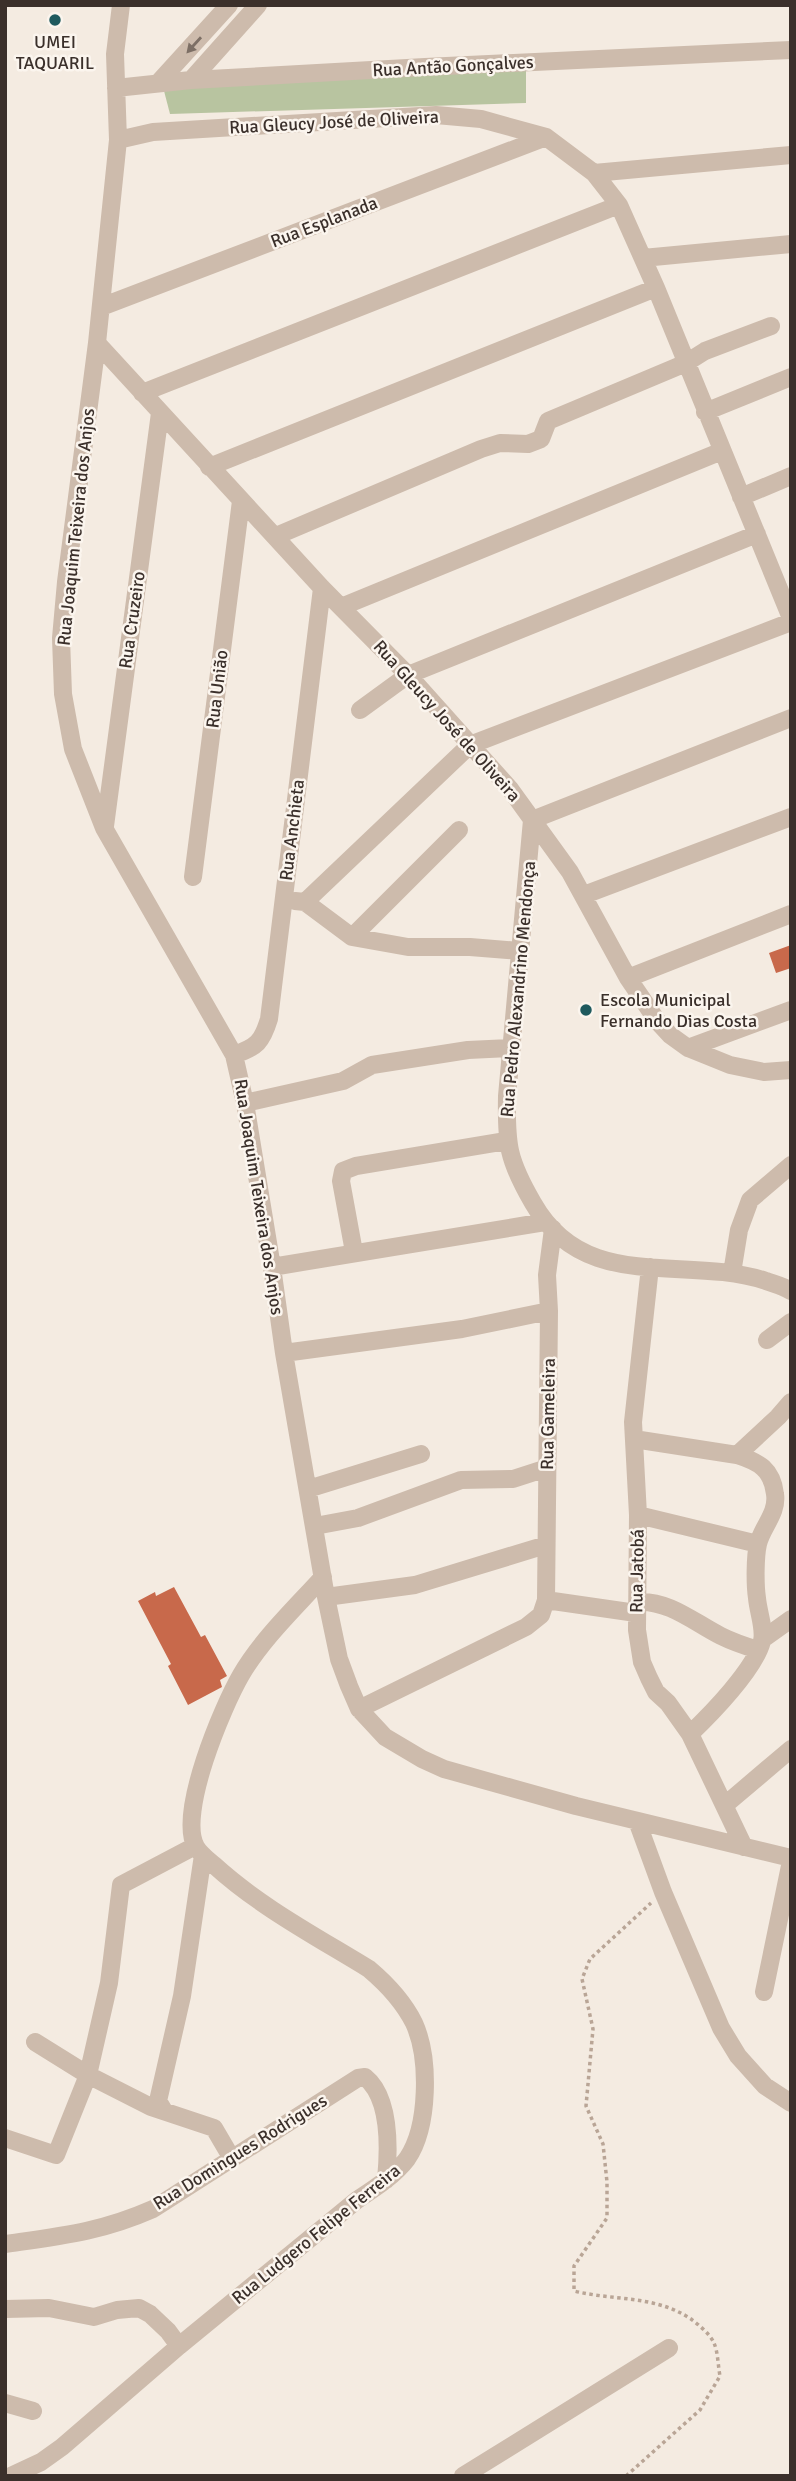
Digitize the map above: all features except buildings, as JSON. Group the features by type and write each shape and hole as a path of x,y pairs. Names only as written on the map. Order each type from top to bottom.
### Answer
{"street":[{"name":"Rua Joaquim Teixeira dos Anjos","path":"121,5 115,54 118,140 97,342 66,582 61,638 63,694 72,749 104,828 234,1055 245,1103 284,1353 339,1659 359,1709 385,1737 444,1769 791,1860"},
{"path":"158,83 229,5"},
{"path":"191,80 258,5"},
{"name":"Rua Antão Gonçalves","path":"116,88 191,80 425,66 791,50"},
{"name":"Rua Gleucy José de Oliveira","path":"118,140 153,132 436,115 481,119 546,137 594,173 619,205 757,534 783,578 791,620"},
{"name":"Rua Esplanada","path":"101,307 546,137"},
{"path":"594,173 791,155"},
{"path":"142,393 619,205"},
{"path":"643,258 791,244"},
{"path":"209,467 656,288"},
{"path":"276,536 481,449 500,443 528,444 541,439 548,421 687,363 705,351 771,326"},
{"name":"Rua Gleucy José de Oliveira","path":"97,342 322,588 408,675 524,806 584,895 628,978 670,1035 688,1048 713,1059 751,1070 791,1070"},
{"path":"705,412 791,377"},
{"name":"Rua Cruzeiro","path":"104,828 160,413"},
{"path":"341,607 722,451"},
{"path":"741,497 791,476"},
{"name":"Rua União","path":"193,877 241,501"},
{"path":"360,710 408,675 757,534"},
{"name":"Rua Anchieta","path":"234,1055 258,1044 269,1019 322,588"},
{"path":"305,902 470,745 791,620"},
{"path":"532,820 791,718"},
{"path":"584,895 791,817"},
{"name":"Rua Pedro Alexandrino Mendonça","path":"532,820 507,1096 506,1141 516,1174 549,1225 575,1247 598,1260 618,1265 732,1273 790,1289"},
{"path":"352,937 459,831"},
{"path":"284,900 305,902 352,937 408,947 470,947 520,951"},
{"path":"628,978 791,914"},
{"path":"688,1048 791,1010"},
{"path":"245,1103 343,1081 372,1065 468,1050 512,1048"},
{"path":"354,1252 341,1181 343,1171 356,1166 506,1141"},
{"path":"732,1273 739,1230 750,1200 791,1165"},
{"path":"272,1267 354,1252 549,1225"},
{"name":"Rua Gameleira","path":"545,1600 549,1225"},
{"name":"Rua Jatobá","path":"650,1267 633,1422 638,1516 637,1608 642,1662 656,1692 668,1703 690,1734 744,1847"},
{"path":"284,1353 462,1329 549,1311"},
{"path":"767,1340 791,1322"},
{"path":"737,1455 791,1402"},
{"path":"634,1439 737,1455 759,1462 768,1473 775,1492 775,1505 758,1544 756,1595 760,1644"},
{"path":"307,1489 421,1454"},
{"path":"315,1526 358,1518 461,1480 513,1479 547,1468"},
{"path":"766,1526 791,1508"},
{"path":"638,1516 758,1544"},
{"path":"326,1597 415,1584 546,1545"},
{"path":"164,2111 158,2101 182,1996 199,1851 191,1832 193,1801 225,1706 241,1674 263,1644 323,1577"},
{"path":"359,1709 526,1627 541,1615 545,1600 637,1608 649,1601 669,1607 728,1639 760,1644"},
{"path":"690,1734 718,1706 760,1644 791,1619"},
{"path":"725,1805 791,1749"},
{"path":"637,1821 663,1892 716,2016 738,2056 765,2086 791,2103"},
{"path":"5,2138 56,2155 88,2076 109,1983 121,1885 199,1851"},
{"name":"Rua Ludgero Felipe Ferreira","path":"11,2476 41,2462 62,2447 178,2346 357,2200 386,2180 408,2157 420,2126 424,2099 419,2035 389,1986 369,1969 230,1880 199,1851"},
{"path":"764,1992 791,1860"},
{"path":"34,2042 88,2076 164,2111 214,2128 231,2157"},
{"name":"Rua Domingues Rodrigues","path":"5,2244 88,2232 123,2222 153,2209 358,2078 365,2077 374,2084 382,2104 388,2159 386,2180"},
{"path":"5,2309 49,2308 94,2317 117,2310 139,2308 168,2330 178,2346"},
{"path":"463,2476 489,2470 669,2348"},
{"path":"5,2403 33,2411"}],"path":[{"path":"626,2476 700,2410 719,2376 714,2343 699,2325 677,2309 636,2298 574,2291 574,2266 607,2218 603,2144 586,2106 593,2029 582,1979 590,1959 663,1892"}],"green space":[{"path":"526,69 526,103 170,114 163,87"}],"place":[{"name":"UMEI TAQUARIL","path":"55,20"},
{"name":"Escola Municipal Fernando Dias Costa","path":"586,1010"}]}
